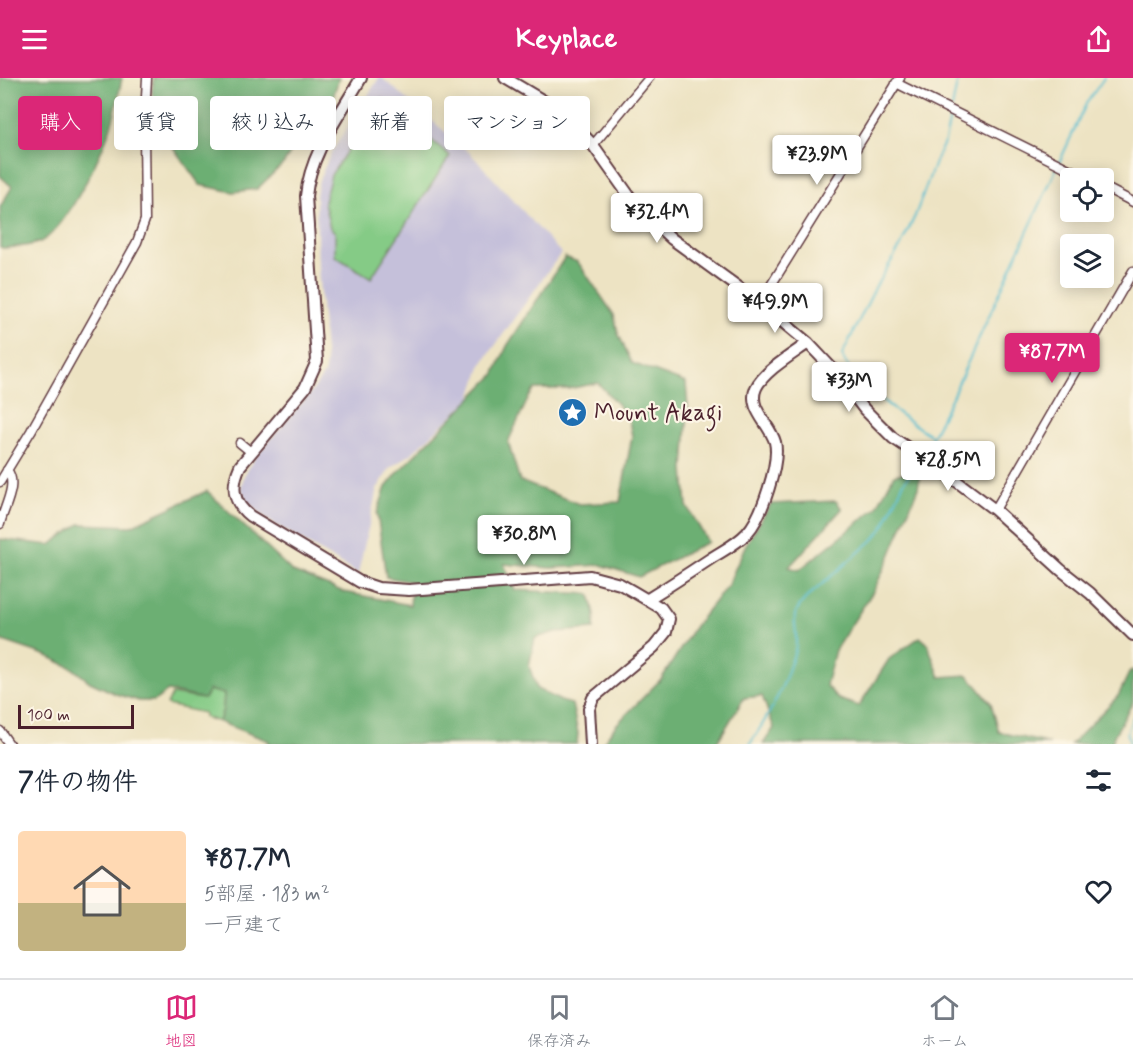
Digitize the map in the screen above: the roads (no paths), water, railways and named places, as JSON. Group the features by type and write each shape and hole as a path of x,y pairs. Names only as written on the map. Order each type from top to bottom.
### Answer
{"street":[{"path":"0,482 137,242 145,220 144,134 147,78"},
{"path":"361,78 313,163 307,181 306,196 317,361 305,388 240,466 233,487 237,502 242,510 360,582 378,588 409,590 590,576 620,585 648,599 661,608 669,619 666,632 654,646 592,698 588,716 591,744"},
{"path":"505,78 557,109 593,145 637,207 672,239 760,303 808,343 838,376 864,410 893,438 947,474 994,510 1090,593 1133,636"},
{"path":"593,145 649,78"},
{"path":"760,303 898,81 1067,168"},
{"path":"1114,193 1133,202"},
{"path":"994,510 1133,271"},
{"path":"648,599 732,545 747,533 755,522 767,492 776,452 774,439 756,409 753,396 756,387 765,375 808,343"},
{"path":"240,443 251,452"},
{"path":"0,524 11,489 11,474 8,470"},
{"path":"0,731 9,744"}],"waterway":[{"path":"952,108 958,78"},
{"path":"924,453 952,397 1086,104 1104,78"},
{"path":"933,436 897,412 868,387 842,355 876,286 900,247 915,216 945,141 951,113"},
{"path":"750,744 778,696 795,651 794,619 797,611 805,599 875,538 884,526 904,482 919,461"},
{"path":"1130,744 1127,733 1133,717"}],"place":[{"name":"Mount Akagi","path":"573,412"}]}
